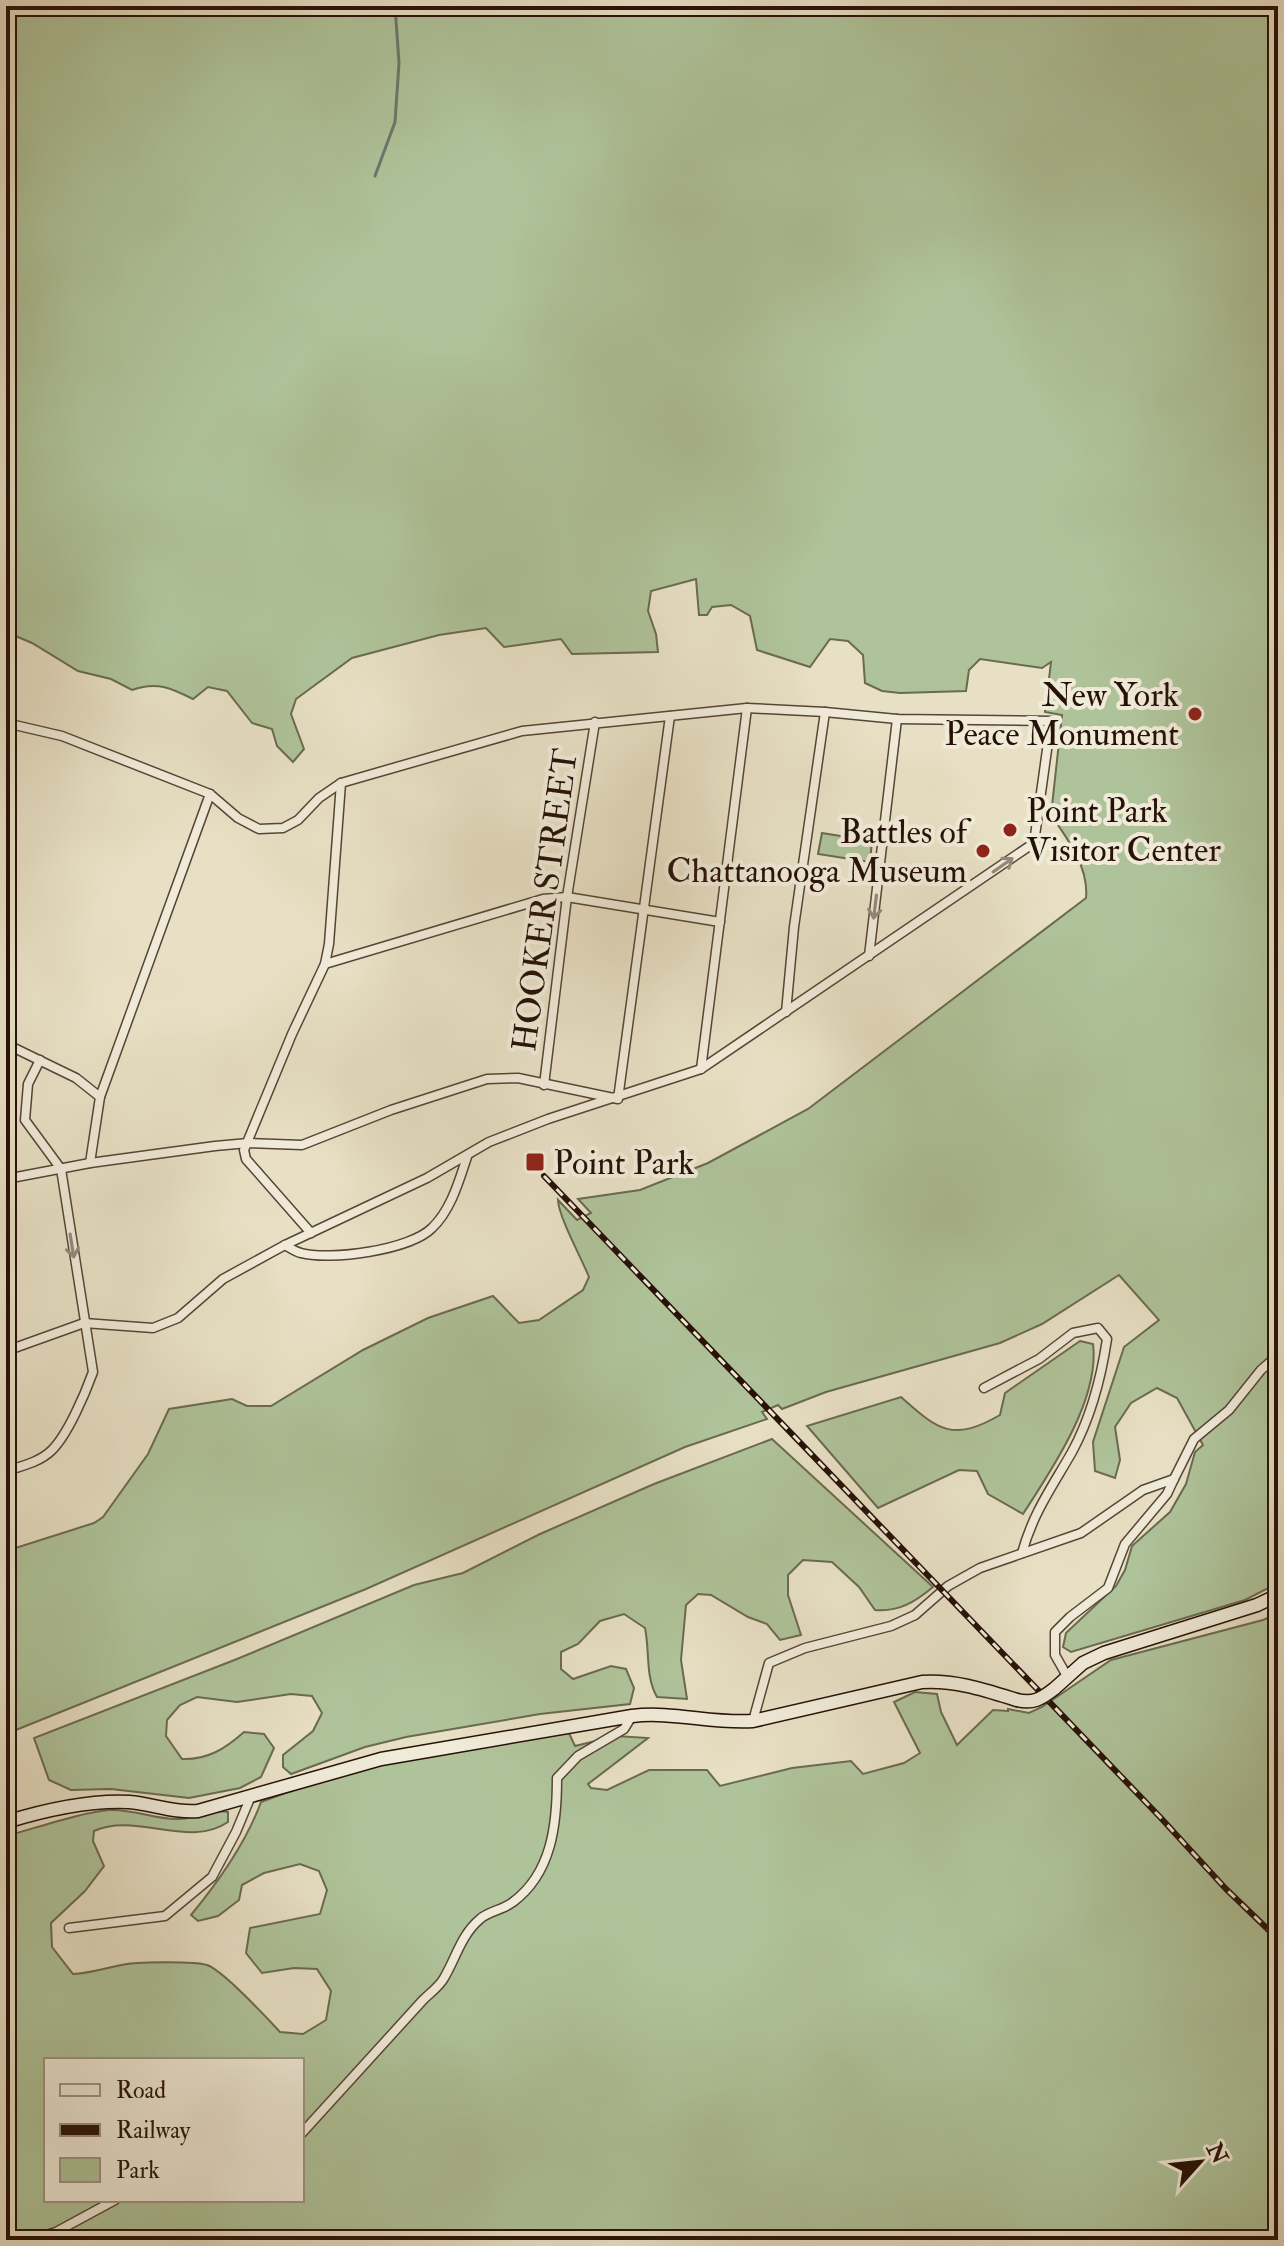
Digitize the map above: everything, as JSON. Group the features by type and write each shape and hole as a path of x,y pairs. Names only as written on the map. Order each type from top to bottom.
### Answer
{"main road":[{"path":"6,1822 77,1805 133,1802 185,1812 381,1759 632,1716 667,1713 727,1723 753,1721 922,1682 945,1681 977,1687 1028,1703 1041,1700 1083,1663 1104,1653 1257,1605 1278,1595"}],"street":[{"path":"701,1069 747,708"},
{"path":"6,723 62,736 210,794 238,818 268,830 283,828 298,820 319,798 341,783 510,734 595,722 747,708 897,719 1051,721 1034,843 701,1069 489,1142 468,1156 285,1245 218,1282 184,1313 164,1326 153,1328 84,1323 6,1351"},
{"path":"786,1012 794,927 825,712"},
{"path":"618,1099 670,716"},
{"path":"869,956 897,719"},
{"name":"HOOKER STREET","path":"544,1085 567,897 595,722"},
{"path":"311,1233 246,1159 244,1150 325,964 341,783"},
{"path":"90,1163 100,1097 210,794"},
{"path":"325,964 543,899 567,897 720,922"},
{"path":"6,1044 76,1078 100,1097"},
{"path":"6,1471 31,1463 52,1450 85,1396 93,1372 61,1169 25,1120 28,1084 40,1060"},
{"path":"6,1179 90,1163 248,1143 302,1145 391,1110 487,1079 518,1078 618,1099"},
{"path":"285,1245 301,1253 328,1255 366,1252 425,1235 444,1214 468,1156"},
{"path":"984,1388 1039,1359 1073,1333 1098,1328 1107,1339 1102,1376 1093,1404 1072,1451 1040,1504 1022,1553"},
{"path":"1067,1676 1055,1655 1055,1632 1108,1588 1125,1544 1167,1494 1194,1439 1229,1410 1261,1370 1278,1355"},
{"path":"753,1721 769,1663 805,1648 891,1626 915,1615 959,1580 980,1568 1081,1533 1143,1490 1174,1479"},
{"path":"304,2131 443,1980 458,1946 481,1918 510,1905 532,1885 545,1865 553,1834 557,1778 578,1756 624,1729 632,1716"},
{"path":"69,1928 165,1916 212,1877 251,1796"},
{"path":"6,2236 33,2239 56,2232 111,2202"}],"green space":[{"path":"6,6 1278,6 1278,1583 1245,1600 1071,1652 1063,1647 1066,1633 1116,1586 1125,1570 1132,1546 1170,1512 1186,1484 1195,1452 1203,1445 1177,1398 1157,1388 1131,1403 1115,1427 1120,1460 1115,1478 1095,1471 1093,1442 1124,1347 1159,1320 1119,1275 1042,1324 1000,1343 826,1392 782,1409 778,1405 762,1412 767,1419 685,1447 366,1589 6,1734 6,1551 94,1523 103,1517 148,1454 169,1409 232,1399 247,1406 271,1406 363,1350 428,1318 493,1296 519,1323 539,1320 583,1290 589,1277 566,1227 558,1200 577,1220 591,1213 578,1199 640,1190 708,1163 808,1109 1086,898 1086,887 1076,854 1051,815 1062,715 1045,712 1051,662 1042,668 980,659 969,670 966,691 882,691 865,683 863,655 848,641 830,639 810,667 757,650 750,616 731,605 712,607 707,615 699,615 696,579 651,591 648,611 658,652 572,654 561,639 504,647 486,628 439,635 352,658 296,699 291,714 304,749 293,762 277,746 272,729 252,723 227,691 208,687 193,699 164,687 132,690 111,679 78,671 32,643 6,632"},
{"path":"822,833 872,841 870,862 818,854"},
{"path":"1080,1341 1093,1344 1093,1365 1082,1410 1072,1433 1023,1514 988,1494 977,1471 959,1470 878,1508 807,1426 901,1397 937,1425 958,1430 970,1428 1000,1415 1005,1393"},
{"path":"772,1439 933,1587 906,1605 875,1610 859,1587 832,1562 803,1560 788,1575 788,1595 801,1635 780,1640 767,1624 748,1617 711,1595 698,1594 686,1605 681,1660 687,1699 657,1697 649,1672 645,1628 624,1614 600,1621 578,1644 561,1652 561,1669 573,1679 611,1666 626,1669 634,1688 630,1704 540,1714 406,1737 365,1747 291,1774 283,1767 283,1755 313,1731 322,1713 312,1696 291,1694 237,1702 197,1697 180,1705 167,1720 166,1736 182,1759 200,1758 215,1752 244,1732 264,1734 274,1748 261,1777 240,1788 189,1798 111,1789 71,1790 49,1780 34,1738 237,1659 414,1585 463,1573 540,1534 654,1484"},
{"path":"1278,1613 1278,2240 6,2240 6,1836 99,1811 128,1811 170,1819 228,1812 228,1822 197,1832 127,1825 94,1831 93,1841 104,1866 85,1891 51,1923 52,1947 73,1974 134,1963 207,1965 234,1985 280,2032 303,2034 326,2020 331,1991 317,1969 294,1968 262,1973 246,1953 250,1928 320,1914 327,1890 319,1871 300,1864 264,1873 242,1885 239,1900 218,1916 198,1921 191,1915 231,1861 261,1802 304,1786 385,1764 569,1733 575,1746 616,1736 648,1738 588,1784 591,1788 607,1790 649,1770 707,1770 720,1786 792,1768 851,1761 863,1774 904,1763 920,1753 894,1702 915,1692 937,1694 941,1712 957,1745 993,1710 1029,1713 1111,1660 1263,1620"}],"waterway":[{"path":"375,176 395,122 399,63 395,6"}],"railway":[{"path":"544,1176 1226,1889 1278,1939"}],"place":[{"name":"New York Peace Monument","path":"1195,714"},
{"name":"Point Park Visitor Center","path":"1010,830"},
{"name":"Battles of Chattanooga Museum","path":"983,851"},
{"name":"Point Park","path":"535,1162"}]}
